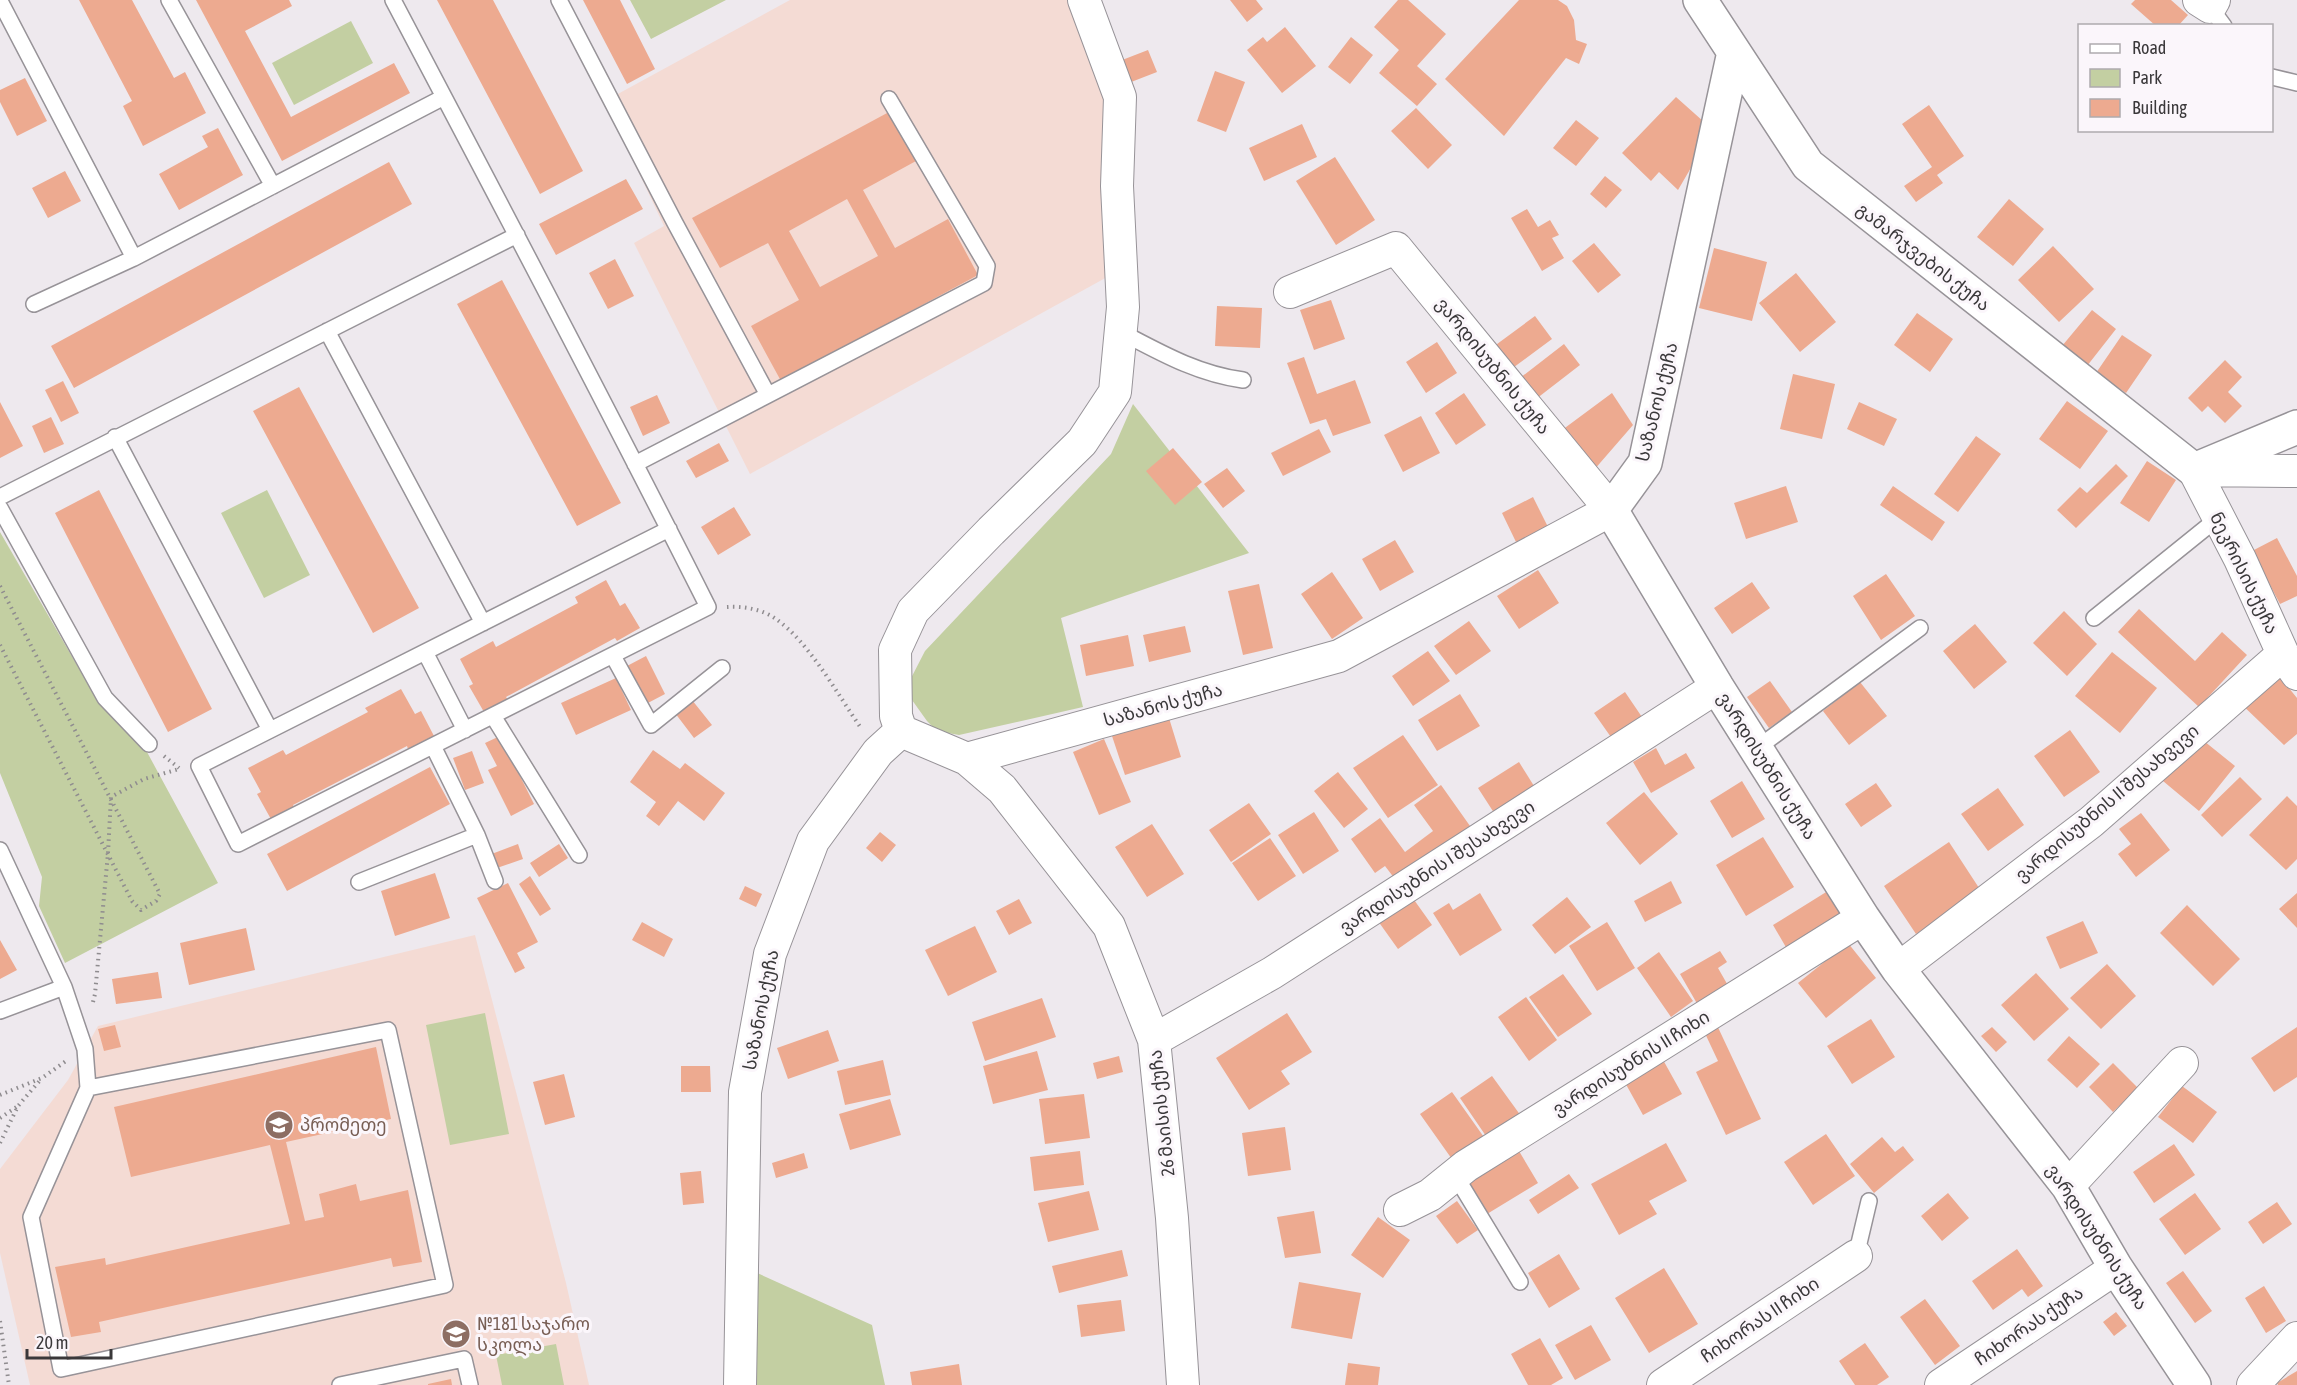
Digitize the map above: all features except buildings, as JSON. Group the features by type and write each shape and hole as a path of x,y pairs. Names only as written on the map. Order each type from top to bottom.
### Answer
{"street":[{"path":"967,759 901,731 896,716 895,650 913,611 1082,442 1115,392 1123,307 1117,186 1120,97 1084,0"},
{"name":"გამარჯვების ქუჩა","path":"1700,0 1808,165 2194,470"},
{"name":"საზანოს ქუჩა","path":"967,759 1339,656 1611,510 1645,463 1734,52"},
{"name":"ვარდისუბნის ქუჩა","path":"1290,292 1396,248 1611,510 1716,687 1863,918 1898,969 2068,1186 2116,1268 2194,1385"},
{"path":"2194,470 2297,427"},
{"path":"2194,470 2297,471"},
{"name":"ნეკრისის ქუჩა","path":"2194,470 2290,664"},
{"name":"ვარდისუბნის II შესახვევი","path":"1898,969 2091,822 2290,664"},
{"name":"ვარდისუბნის I შესახვევი","path":"1154,1040 1272,973 1716,687"},
{"name":"საზანოს ქუჩა","path":"740,1385 745,1092 770,954 813,841 878,752 901,731"},
{"name":"26 მაისის ქუჩა","path":"967,759 1002,789 1109,926 1154,1040 1172,1218 1183,1385"},
{"name":"ვარდისუბნის II ჩიხი","path":"1400,1210 1430,1195 1466,1166 1863,918"},
{"path":"2068,1186 2182,1063"},
{"name":"ჩიხორას II ჩიხი","path":"1664,1385 1856,1256"},
{"name":"ჩიხორას ქუჩა","path":"1941,1385 2116,1268"},
{"path":"2253,1385 2297,1338"}],"lane":[{"path":"170,0 273,186"},
{"path":"393,0 517,236 669,530 708,607 238,844 199,766 669,530"},
{"path":"559,0 768,395"},
{"path":"0,1 135,258"},
{"path":"2273,77 2297,83"},
{"path":"34,304 135,258 444,97"},
{"path":"635,464 984,283 987,266 889,99"},
{"path":"0,497 517,236"},
{"path":"327,331 483,623"},
{"path":"1121,332 1186,366 1219,376 1243,380"},
{"path":"115,437 270,730"},
{"path":"0,508 105,698 149,744"},
{"path":"2094,618 2218,518"},
{"path":"1756,749 1920,628"},
{"path":"425,652 465,730"},
{"path":"613,656 651,724 722,668"},
{"path":"493,716 579,855"},
{"path":"433,746 477,836 495,881"},
{"path":"359,882 477,836"},
{"path":"0,850 64,987 84,1044 88,1088 31,1217 62,1369 445,1285 388,1030 88,1088"},
{"path":"0,1011 64,987"},
{"path":"1455,1175 1520,1282"},
{"path":"1856,1256 1869,1201"},
{"path":"340,1385 464,1359 470,1385"}],"path":[{"path":"0,586 160,894 156,901 141,910 132,901 0,645"},
{"path":"708,607 744,606 775,618 805,647 878,752"},
{"path":"111,797 144,778 199,766"},
{"path":"95,994 111,797"},
{"path":"0,1095 42,1078 64,1063 84,1044"},
{"path":"0,1143 18,1106 42,1078"},
{"path":"0,1118 18,1106"},
{"path":"0,1321 9,1385"}],"shaded area":[{"path":"790,0 1068,0 1106,96 1109,276 750,474 634,243 664,226 605,101"},
{"name":"პრომეთე","path":"475,935 566,1283 589,1385 30,1385 0,1253 0,1169 68,1080 98,1026"}],"green space":[{"path":"630,0 726,0 651,39"},
{"path":"351,21 373,63 294,105 272,63"},
{"path":"1133,404 1249,553 1061,618 1083,707 959,735 937,731 912,700 908,684 925,651 1111,454"},
{"path":"267,490 310,575 264,598 221,513"},
{"path":"0,532 96,698 147,752 218,883 65,963 39,906 42,877 0,773"},
{"path":"485,1013 509,1134 450,1145 426,1025"},
{"path":"755,1272 872,1325 885,1385 755,1385"},
{"path":"556,1344 564,1385 502,1385 496,1355"}],"place":[{"name":"პრომეთე","path":"279,1125"},
{"name":"№181 საჯარო სკოლა","path":"456,1334"}]}
